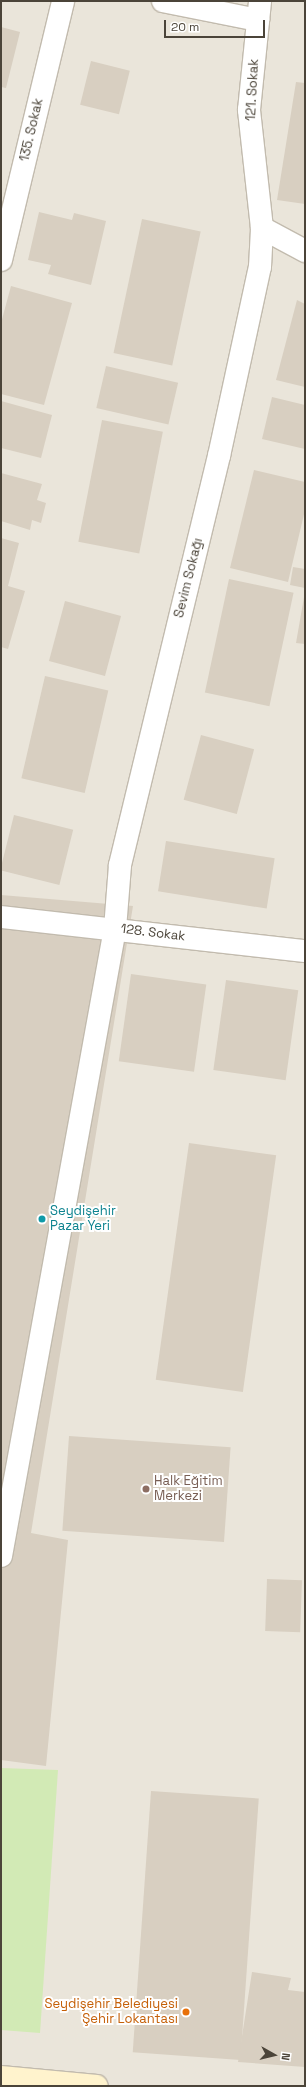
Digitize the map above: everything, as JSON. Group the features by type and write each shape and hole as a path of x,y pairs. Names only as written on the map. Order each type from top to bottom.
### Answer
{"main road":[{"path":"1,2077 97,2086"}],"street":[{"name":"135. Sokak","path":"1,260 63,1"},
{"path":"163,1 259,10"},
{"name":"121. Sokak","path":"259,10 249,110 262,228"},
{"path":"262,228 305,251"},
{"name":"Sevim Sokağı","path":"1,1556 115,929 120,865 220,448 260,267 262,228"},
{"name":"128. Sokak","path":"1,917 305,951"}],"shaded area":[{"path":"1,1 305,1 305,2086 1,2086"}],"green space":[{"path":"1,1768 58,1770 40,2033 1,2030"}],"building":[{"path":"1,27 20,32 6,88 1,87"},
{"path":"91,61 130,71 119,114 80,105"},
{"path":"296,82 305,83 305,204 277,200"},
{"path":"39,212 72,220 74,213 106,221 91,285 48,274 51,265 28,260"},
{"path":"142,219 201,231 172,365 114,353"},
{"path":"11,286 72,303 44,405 1,394 1,323"},
{"path":"297,300 305,304 305,387 276,380"},
{"path":"106,366 178,383 168,425 96,408"},
{"path":"272,397 305,405 305,449 262,439"},
{"path":"1,401 52,415 41,458 1,448"},
{"path":"102,420 163,432 139,554 78,542"},
{"path":"254,470 305,482 305,510 288,582 230,568"},
{"path":"1,473 42,484 37,500 46,503 41,523 32,520 30,530 1,521"},
{"path":"1,538 19,543 8,586 25,591 8,649 1,647"},
{"path":"293,567 305,569 305,588 290,585"},
{"path":"229,579 294,593 269,706 205,692"},
{"path":"305,597 305,644 296,643"},
{"path":"65,601 121,616 105,676 49,661"},
{"path":"45,676 108,691 85,793 21,778"},
{"path":"201,735 254,749 237,814 184,800"},
{"path":"14,815 73,830 59,885 1,871"},
{"path":"166,841 275,858 267,909 158,891"},
{"name":"Seydişehir Pazar Yeri","path":"1,895 133,906 31,1533 68,1540 46,1766 1,1760"},
{"path":"131,974 206,985 194,1072 119,1061"},
{"path":"226,980 298,990 286,1080 213,1070"},
{"path":"189,1143 276,1155 243,1392 156,1380"},
{"name":"Halk Eğitim Merkezi","path":"69,1436 231,1447 224,1542 62,1531"},
{"path":"267,1579 302,1580 300,1632 265,1631"},
{"path":"151,1791 259,1799 240,2060 133,2052"},
{"path":"252,1972 291,1978 288,1990 305,1992 305,2067 238,2062"}],"place":[{"name":"Seydişehir Pazar Yeri","path":"42,1219"},
{"name":"Halk Eğitim Merkezi","path":"146,1489"},
{"name":"Seydişehir Belediyesi Şehir Lokantası","path":"186,2012"}]}
